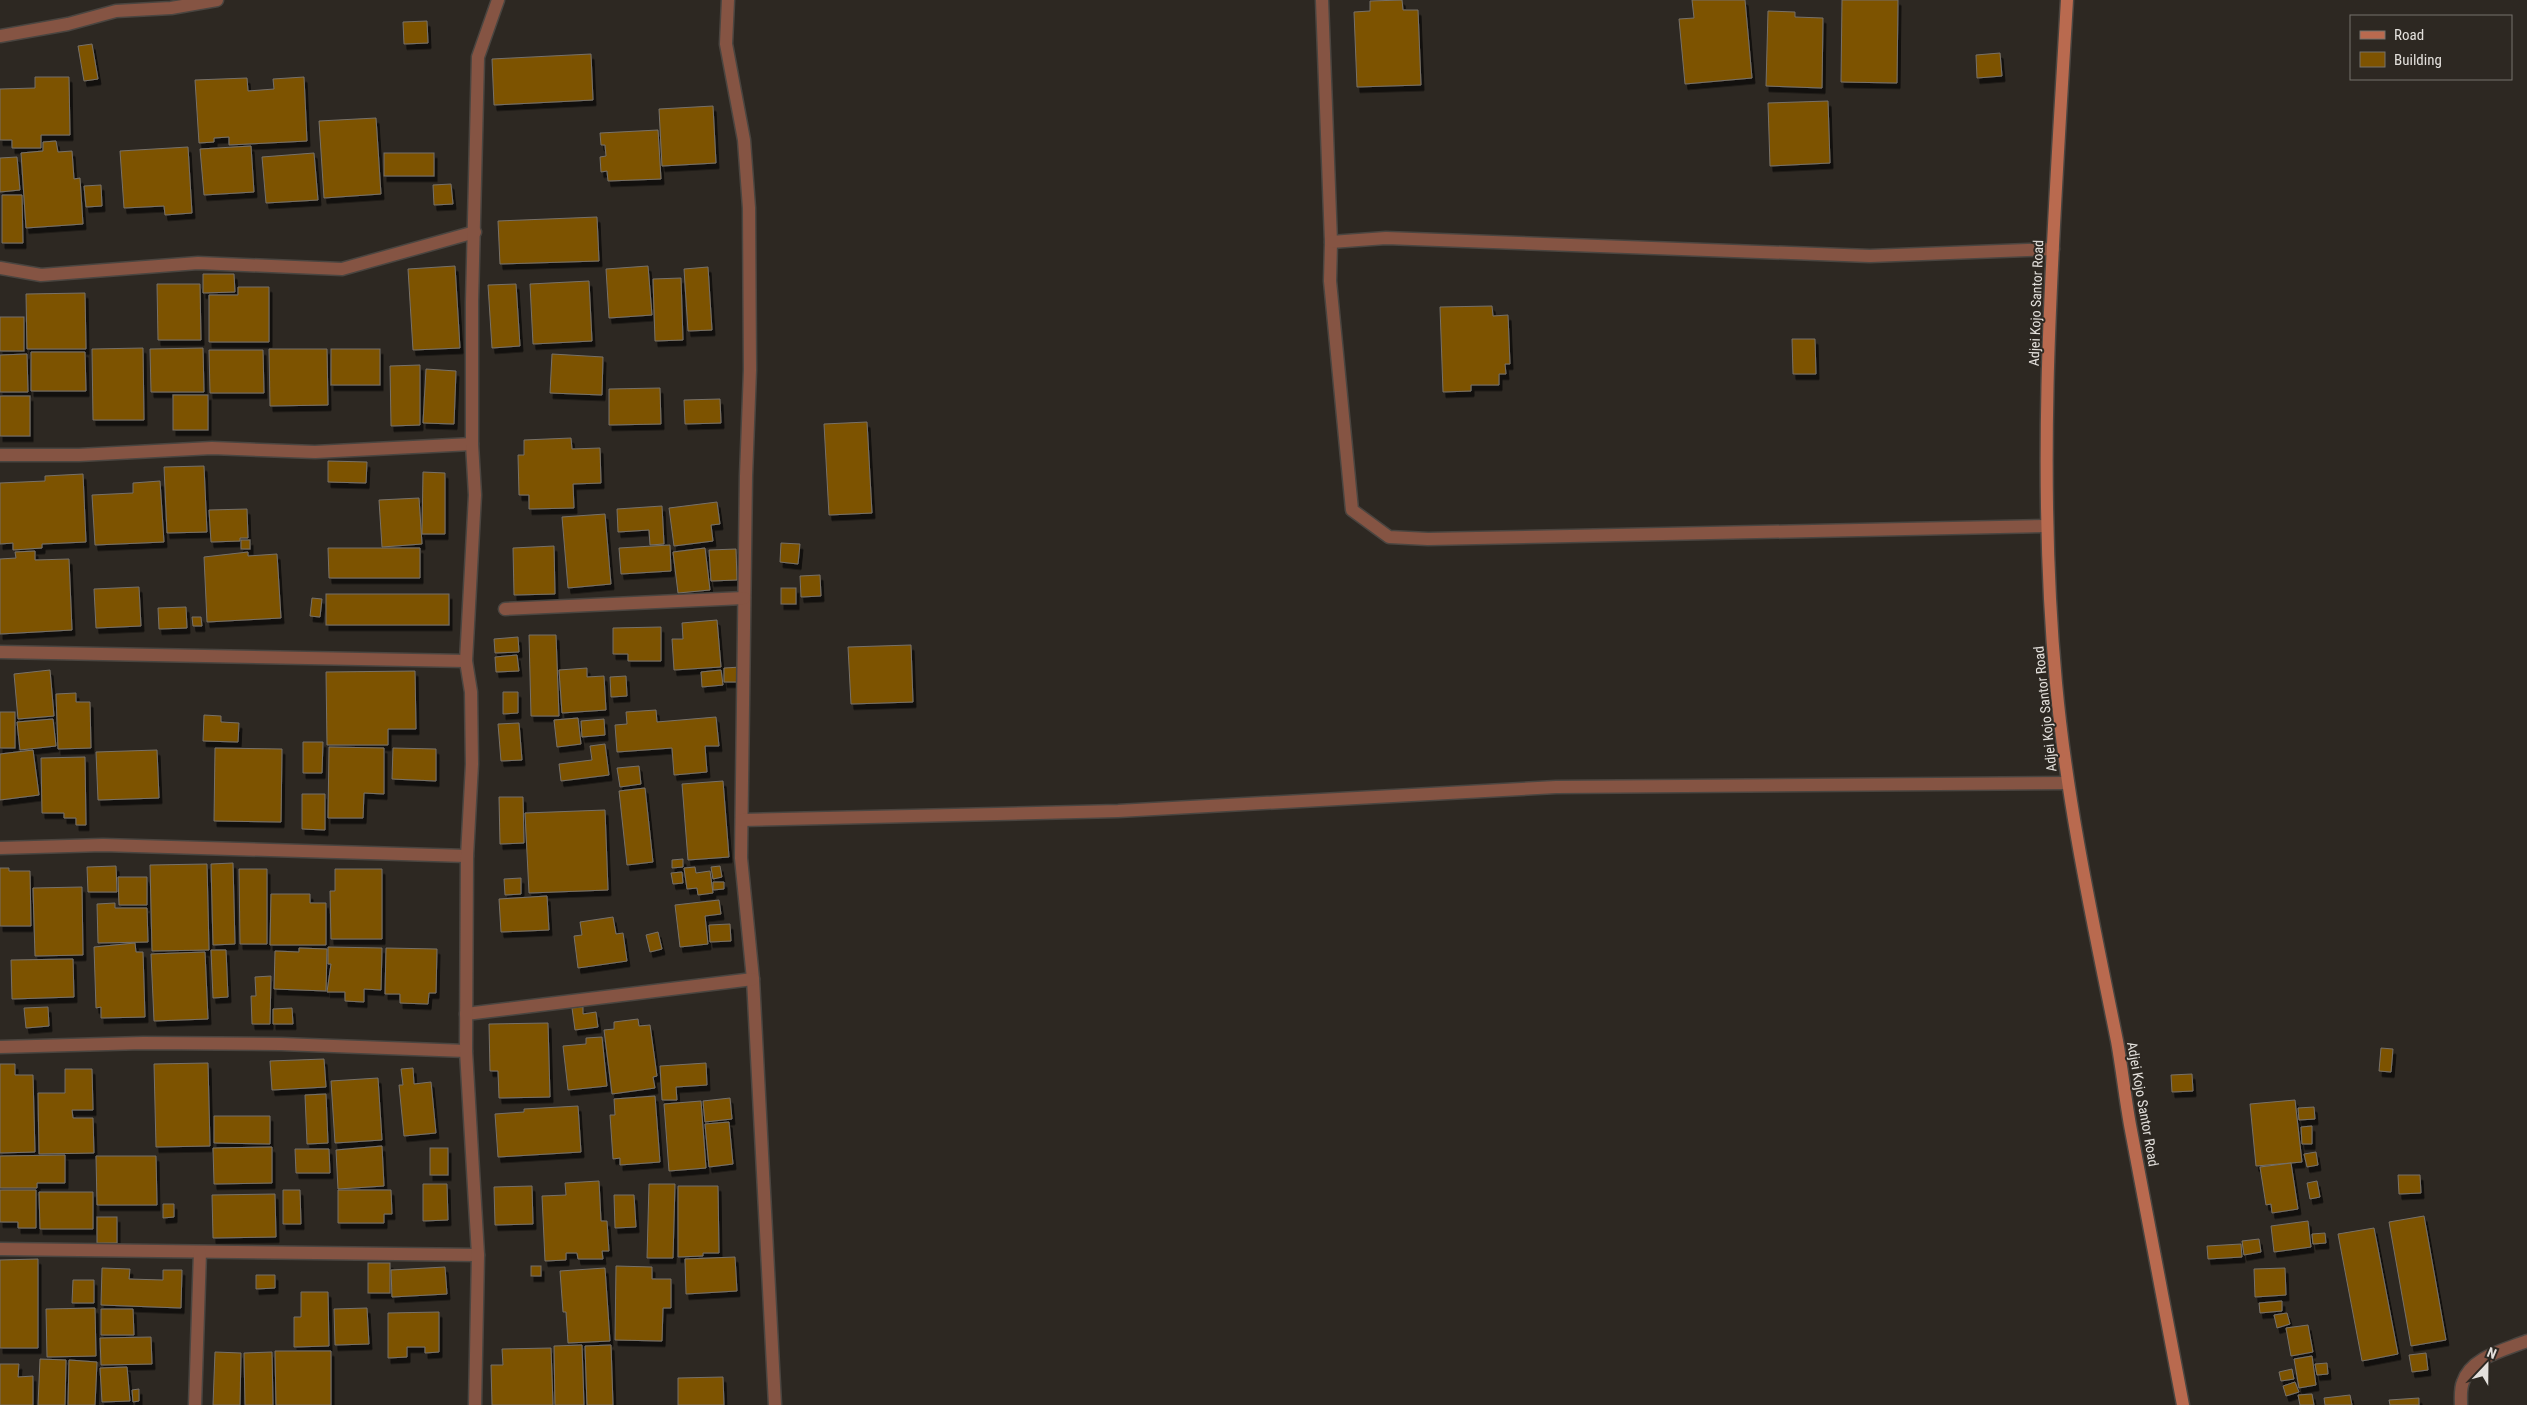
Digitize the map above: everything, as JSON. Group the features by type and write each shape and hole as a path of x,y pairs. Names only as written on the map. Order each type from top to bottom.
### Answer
{"street":[{"path":"0,36 68,24 116,11 171,8 217,0"},
{"path":"475,1405 478,1255 466,1051 467,856 472,764 471,692 466,661 475,495 472,444 472,302 478,57 498,0"},
{"path":"728,0 726,44 744,140 749,208 750,370 744,598 741,858 753,979 775,1405"},
{"path":"1322,0 1331,242 1330,281 1352,510 1389,537 1438,539 2046,526"},
{"name":"Adjei Kojo Santor Road","path":"2067,0 2053,250 2046,526 2056,684 2068,783 2092,926 2118,1045 2130,1122 2183,1405"},
{"path":"0,268 41,275 198,264 342,269 475,232"},
{"path":"1331,242 1386,238 1870,256 2053,250"},
{"path":"0,454 78,455 212,448 314,452 472,444"},
{"path":"505,609 744,598"},
{"path":"0,652 466,661"},
{"path":"742,820 1118,811 1556,786 2068,783"},
{"path":"0,848 104,845 467,856"},
{"path":"466,1014 753,979"},
{"path":"0,1047 143,1042 281,1044 466,1051"},
{"path":"0,1249 478,1255"},
{"path":"195,1405 200,1252"},
{"path":"2461,1405 2462,1383 2469,1369 2483,1360 2527,1340"}],"building":[{"path":"1402,0 1403,10 1418,10 1421,85 1357,87 1354,12 1370,11 1370,1"},
{"path":"1692,0 1745,0 1752,78 1685,84 1679,19 1694,18"},
{"path":"1842,0 1898,0 1897,83 1841,82"},
{"path":"1768,11 1795,12 1795,17 1823,18 1822,88 1766,86"},
{"path":"427,21 428,43 404,44 403,22"},
{"path":"92,44 98,79 84,81 78,46"},
{"path":"2000,53 2002,76 1977,78 1976,55"},
{"path":"591,54 593,100 494,105 492,59"},
{"path":"35,77 69,77 70,135 41,135 41,148 12,148 12,140 0,140 0,89 35,88"},
{"path":"304,77 307,141 229,145 229,137 214,138 214,142 199,143 195,80 247,78 248,91 274,89 273,79"},
{"path":"1828,101 1830,163 1770,166 1768,103"},
{"path":"713,106 716,163 662,166 659,109"},
{"path":"376,118 381,194 324,198 319,121"},
{"path":"658,130 661,179 608,181 607,171 601,172 600,157 606,156 605,145 601,145 600,133"},
{"path":"56,141 58,152 72,151 74,179 80,178 83,224 26,228 21,153 43,151 43,142"},
{"path":"251,146 254,192 204,195 200,149"},
{"path":"188,147 192,213 165,215 164,206 124,208 120,151"},
{"path":"314,153 318,200 266,203 262,157"},
{"path":"384,153 434,153 434,176 384,176"},
{"path":"17,157 20,190 0,192 0,158"},
{"path":"451,184 453,204 434,205 433,185"},
{"path":"101,185 102,206 86,207 84,186"},
{"path":"2,195 22,195 23,243 2,243"},
{"path":"597,217 599,261 500,264 498,221"},
{"path":"455,266 460,348 413,350 408,269"},
{"path":"648,266 652,315 609,318 606,269"},
{"path":"708,267 712,330 688,331 684,269"},
{"path":"203,274 234,274 235,292 203,293"},
{"path":"681,278 683,340 655,341 653,279"},
{"path":"589,281 592,341 533,344 530,284"},
{"path":"157,284 200,284 201,340 158,340"},
{"path":"516,284 520,346 492,348 488,285"},
{"path":"238,287 269,287 269,342 209,342 209,295 238,295"},
{"path":"85,293 86,349 27,349 26,294"},
{"path":"1492,306 1493,316 1508,315 1510,364 1505,364 1506,374 1499,374 1499,385 1471,385 1471,391 1443,392 1440,307"},
{"path":"0,317 24,317 24,351 0,351"},
{"path":"1792,339 1815,339 1816,374 1793,374"},
{"path":"143,348 144,420 93,420 92,349"},
{"path":"203,348 204,392 151,392 150,349"},
{"path":"269,349 327,349 328,405 270,406"},
{"path":"331,349 380,349 380,385 331,385"},
{"path":"209,350 263,350 264,393 210,393"},
{"path":"31,352 85,352 86,391 31,391"},
{"path":"27,354 28,392 0,392 0,355"},
{"path":"552,354 603,357 602,395 550,393"},
{"path":"420,365 420,425 391,426 390,366"},
{"path":"426,369 456,371 454,424 423,423"},
{"path":"660,388 661,424 609,425 609,389"},
{"path":"173,395 208,395 208,430 173,430"},
{"path":"0,396 30,396 30,436 0,436"},
{"path":"720,399 721,423 685,424 684,400"},
{"path":"867,422 872,513 829,515 824,424"},
{"path":"571,438 572,449 600,448 601,483 573,484 574,508 529,509 529,495 519,495 518,455 524,455 524,440"},
{"path":"328,461 367,462 366,483 328,482"},
{"path":"204,466 207,532 167,533 164,467"},
{"path":"423,472 445,473 445,534 422,534"},
{"path":"83,474 86,542 42,544 42,548 13,550 13,543 0,544 0,483 45,481 45,476"},
{"path":"160,481 164,542 95,545 92,495 133,493 133,483"},
{"path":"419,498 422,544 382,547 379,500"},
{"path":"717,502 720,524 711,525 713,541 674,546 669,508"},
{"path":"662,506 664,544 650,545 649,530 618,532 617,509"},
{"path":"247,509 248,538 240,538 240,541 211,542 209,510"},
{"path":"605,514 611,584 568,588 562,517"},
{"path":"241,540 250,540 250,549 241,549"},
{"path":"781,543 800,544 798,564 780,562"},
{"path":"670,545 671,571 621,574 619,548"},
{"path":"554,546 555,594 514,595 513,548"},
{"path":"328,548 420,548 420,578 329,578"},
{"path":"705,548 710,590 678,593 673,552"},
{"path":"736,549 737,580 711,581 709,550"},
{"path":"35,551 35,560 69,559 72,630 0,634 0,559 16,558 15,552"},
{"path":"248,552 248,556 277,554 281,618 207,622 204,557"},
{"path":"820,575 821,596 801,597 800,576"},
{"path":"139,587 141,626 96,628 94,589"},
{"path":"781,588 796,588 796,604 781,604"},
{"path":"326,594 449,594 449,625 326,625"},
{"path":"312,598 322,599 320,617 310,616"},
{"path":"186,607 187,628 159,629 158,608"},
{"path":"192,617 201,617 202,626 193,626"},
{"path":"717,620 721,667 674,670 672,639 683,639 682,623"},
{"path":"661,627 661,661 628,661 628,654 613,654 613,628"},
{"path":"529,635 556,635 559,716 531,716"},
{"path":"518,637 519,652 495,653 494,639"},
{"path":"911,645 913,702 851,704 848,647"},
{"path":"517,655 519,671 496,672 495,657"},
{"path":"741,667 741,682 724,682 724,668"},
{"path":"587,668 587,677 604,676 606,710 562,713 559,670"},
{"path":"50,670 54,716 18,719 14,674"},
{"path":"721,670 723,685 702,687 701,672"},
{"path":"415,671 416,729 388,729 388,745 327,745 326,672"},
{"path":"626,676 627,696 611,697 610,677"},
{"path":"503,692 518,692 518,713 503,714"},
{"path":"76,693 76,702 90,702 91,748 58,749 56,694"},
{"path":"656,710 657,722 716,717 719,746 705,746 707,772 674,775 672,748 617,752 615,725 627,724 626,712"},
{"path":"0,712 15,712 15,748 0,748"},
{"path":"204,715 221,716 221,722 239,723 238,742 203,741"},
{"path":"578,718 581,744 557,747 554,720"},
{"path":"53,719 56,746 20,750 17,722"},
{"path":"604,719 605,735 582,737 581,721"},
{"path":"519,723 522,760 501,761 498,724"},
{"path":"303,742 323,742 322,773 303,773"},
{"path":"605,744 609,775 561,781 559,764 592,760 590,746"},
{"path":"329,747 384,748 384,794 364,793 363,818 328,818"},
{"path":"215,748 282,749 281,822 214,821"},
{"path":"393,748 436,749 436,781 392,779"},
{"path":"33,750 39,795 0,800 0,754"},
{"path":"157,750 159,798 98,800 96,752"},
{"path":"85,757 86,825 76,825 76,818 64,818 64,813 42,813 41,758"},
{"path":"639,766 641,784 620,787 617,768"},
{"path":"723,781 729,857 688,860 682,784"},
{"path":"645,788 653,862 627,865 619,791"},
{"path":"302,794 325,794 325,830 302,829"},
{"path":"499,797 523,797 524,843 500,844"},
{"path":"605,810 608,890 529,893 525,813"},
{"path":"683,859 683,867 672,868 672,860"},
{"path":"233,863 235,944 213,945 211,864"},
{"path":"207,864 209,950 152,951 150,865"},
{"path":"116,866 117,892 88,892 87,867"},
{"path":"720,866 722,877 713,879 711,867"},
{"path":"695,867 696,873 710,871 713,893 698,895 697,888 687,889 684,868"},
{"path":"0,868 9,868 9,871 30,871 31,926 0,926"},
{"path":"239,869 267,869 267,944 240,944"},
{"path":"335,869 382,869 382,939 331,939 330,891 335,891"},
{"path":"682,872 683,883 673,884 671,873"},
{"path":"118,877 147,877 147,905 119,905"},
{"path":"521,878 521,894 505,895 504,879"},
{"path":"713,882 724,882 724,889 713,890"},
{"path":"82,887 83,955 35,956 33,888"},
{"path":"271,894 310,894 310,903 326,903 326,945 270,945"},
{"path":"547,896 549,930 501,932 499,899"},
{"path":"719,900 721,914 705,916 708,944 680,947 675,905"},
{"path":"115,903 115,908 147,908 148,942 98,943 97,904"},
{"path":"613,917 616,934 623,933 627,961 578,968 574,936 582,935 580,922"},
{"path":"730,924 731,941 710,942 709,925"},
{"path":"658,932 662,949 650,952 646,935"},
{"path":"135,943 136,952 143,952 145,1017 101,1018 101,1007 96,1008 94,947"},
{"path":"328,947 382,948 381,990 364,989 364,1002 345,1001 345,992 327,992 331,964 328,964"},
{"path":"299,948 327,949 326,991 274,989 275,951 299,952"},
{"path":"386,948 437,949 436,993 429,993 428,1004 400,1003 400,994 385,994"},
{"path":"211,950 226,950 228,997 213,998"},
{"path":"205,952 208,1019 154,1021 151,954"},
{"path":"73,959 74,997 12,999 11,960"},
{"path":"271,976 270,1024 252,1024 251,996 256,996 255,977"},
{"path":"48,1007 49,1026 26,1028 24,1008"},
{"path":"583,1007 583,1014 596,1012 598,1027 575,1030 572,1008"},
{"path":"292,1008 293,1024 273,1024 273,1009"},
{"path":"638,1019 639,1026 650,1025 657,1076 653,1077 655,1088 612,1094 604,1030 614,1029 614,1022"},
{"path":"548,1023 550,1097 499,1098 498,1071 490,1071 489,1024"},
{"path":"602,1037 607,1086 568,1090 563,1046 586,1044 586,1038"},
{"path":"2381,1048 2393,1049 2391,1072 2379,1071"},
{"path":"324,1059 326,1087 272,1090 270,1061"},
{"path":"208,1063 210,1146 156,1147 154,1064"},
{"path":"706,1063 707,1085 676,1087 677,1100 662,1100 660,1066"},
{"path":"0,1064 15,1064 15,1075 33,1075 35,1152 0,1153"},
{"path":"413,1068 414,1084 431,1082 436,1133 404,1136 399,1085 403,1085 401,1069"},
{"path":"65,1069 92,1069 93,1110 72,1110 73,1118 93,1118 94,1153 39,1154 38,1093 65,1093"},
{"path":"2192,1074 2193,1091 2172,1092 2171,1075"},
{"path":"378,1078 382,1140 335,1143 331,1081"},
{"path":"326,1094 328,1143 307,1144 305,1095"},
{"path":"655,1096 660,1162 620,1165 620,1158 613,1159 610,1115 615,1115 614,1099"},
{"path":"730,1098 732,1119 705,1122 703,1101"},
{"path":"2295,1100 2302,1162 2256,1166 2250,1104"},
{"path":"701,1101 706,1168 669,1171 664,1104"},
{"path":"578,1106 581,1152 498,1157 495,1114 524,1112 524,1109"},
{"path":"2314,1107 2315,1119 2299,1120 2298,1108"},
{"path":"214,1116 270,1116 270,1144 214,1143"},
{"path":"729,1122 733,1164 709,1167 705,1124"},
{"path":"2312,1126 2312,1144 2302,1144 2301,1127"},
{"path":"382,1146 384,1186 338,1189 336,1150"},
{"path":"272,1147 272,1183 214,1184 213,1148"},
{"path":"430,1148 448,1148 448,1175 430,1175"},
{"path":"295,1149 329,1149 330,1173 296,1173"},
{"path":"2316,1152 2318,1165 2307,1167 2304,1154"},
{"path":"65,1155 65,1183 37,1183 37,1188 0,1188 0,1156"},
{"path":"96,1156 156,1156 157,1205 97,1205"},
{"path":"2291,1163 2298,1209 2272,1213 2271,1204 2266,1205 2260,1167"},
{"path":"2398,1175 2420,1175 2421,1193 2399,1194"},
{"path":"599,1181 601,1221 607,1221 609,1251 602,1251 603,1259 578,1259 577,1253 566,1253 566,1260 545,1261 542,1196 566,1195 565,1183"},
{"path":"2317,1181 2320,1197 2310,1199 2307,1183"},
{"path":"423,1184 447,1184 448,1220 423,1221"},
{"path":"649,1184 675,1184 673,1258 647,1258"},
{"path":"532,1186 533,1224 495,1225 494,1187"},
{"path":"678,1186 718,1186 719,1253 703,1253 703,1256 678,1257"},
{"path":"0,1190 36,1190 36,1228 18,1228 18,1222 0,1222"},
{"path":"283,1190 300,1190 301,1224 283,1224"},
{"path":"338,1190 391,1190 392,1214 384,1214 384,1223 338,1223"},
{"path":"39,1192 93,1192 93,1229 40,1229"},
{"path":"275,1194 276,1237 213,1238 212,1195"},
{"path":"614,1195 634,1195 636,1227 615,1228"},
{"path":"163,1204 174,1204 174,1217 163,1218"},
{"path":"2424,1216 2446,1340 2411,1346 2389,1222"},
{"path":"97,1217 117,1217 117,1243 97,1243"},
{"path":"2308,1221 2311,1247 2274,1252 2271,1226"},
{"path":"2374,1228 2398,1354 2362,1361 2338,1234"},
{"path":"2325,1233 2326,1243 2313,1244 2312,1234"},
{"path":"2259,1239 2261,1252 2244,1255 2242,1241"},
{"path":"2241,1244 2242,1257 2208,1259 2207,1246"},
{"path":"735,1257 737,1291 686,1294 685,1259"},
{"path":"38,1259 38,1348 0,1348 0,1260"},
{"path":"368,1263 390,1263 390,1293 368,1293"},
{"path":"531,1266 541,1266 541,1276 531,1276"},
{"path":"616,1266 652,1267 652,1279 671,1279 671,1308 663,1308 662,1341 615,1340"},
{"path":"445,1267 447,1294 392,1297 391,1270"},
{"path":"102,1268 130,1269 129,1279 163,1280 163,1270 182,1270 181,1308 101,1305"},
{"path":"605,1268 610,1341 568,1343 566,1312 563,1312 560,1271"},
{"path":"2285,1268 2286,1295 2255,1297 2254,1269"},
{"path":"256,1275 275,1275 275,1288 256,1289"},
{"path":"73,1280 94,1280 94,1303 72,1303"},
{"path":"301,1292 328,1292 329,1346 294,1347 294,1317 301,1317"},
{"path":"2282,1301 2282,1311 2260,1313 2259,1303"},
{"path":"95,1308 96,1356 47,1357 46,1309"},
{"path":"367,1308 369,1344 335,1345 334,1309"},
{"path":"101,1309 133,1309 134,1335 101,1335"},
{"path":"439,1312 439,1352 425,1353 425,1347 407,1347 407,1357 388,1358 388,1313"},
{"path":"2287,1313 2290,1324 2277,1328 2274,1315"},
{"path":"2308,1325 2313,1352 2291,1356 2286,1328"},
{"path":"151,1337 152,1364 101,1365 100,1338"},
{"path":"582,1345 584,1405 555,1405 554,1346"},
{"path":"611,1345 613,1405 587,1405 585,1346"},
{"path":"551,1348 553,1405 492,1405 491,1365 503,1365 502,1349"},
{"path":"275,1351 331,1351 331,1405 276,1405"},
{"path":"215,1352 241,1353 240,1405 213,1405"},
{"path":"272,1352 273,1405 245,1405 244,1353"},
{"path":"2426,1353 2428,1370 2412,1372 2409,1355"},
{"path":"2312,1356 2316,1385 2299,1388 2294,1359"},
{"path":"40,1359 66,1360 65,1405 38,1405"},
{"path":"69,1360 97,1362 95,1405 68,1405"},
{"path":"2327,1363 2328,1374 2317,1375 2315,1364"},
{"path":"0,1364 19,1364 18,1377 33,1376 33,1405 0,1405"},
{"path":"127,1367 130,1401 102,1402 100,1368"},
{"path":"2292,1369 2294,1379 2281,1381 2279,1372"},
{"path":"723,1377 724,1405 678,1405 678,1378"},
{"path":"2295,1382 2299,1392 2286,1396 2283,1386"},
{"path":"139,1389 139,1401 133,1402 132,1390"},
{"path":"2312,1394 2314,1405 2300,1405 2298,1395"},
{"path":"2350,1395 2352,1405 2325,1405 2324,1398"},
{"path":"2419,1398 2419,1405 2390,1405 2389,1400"}]}
